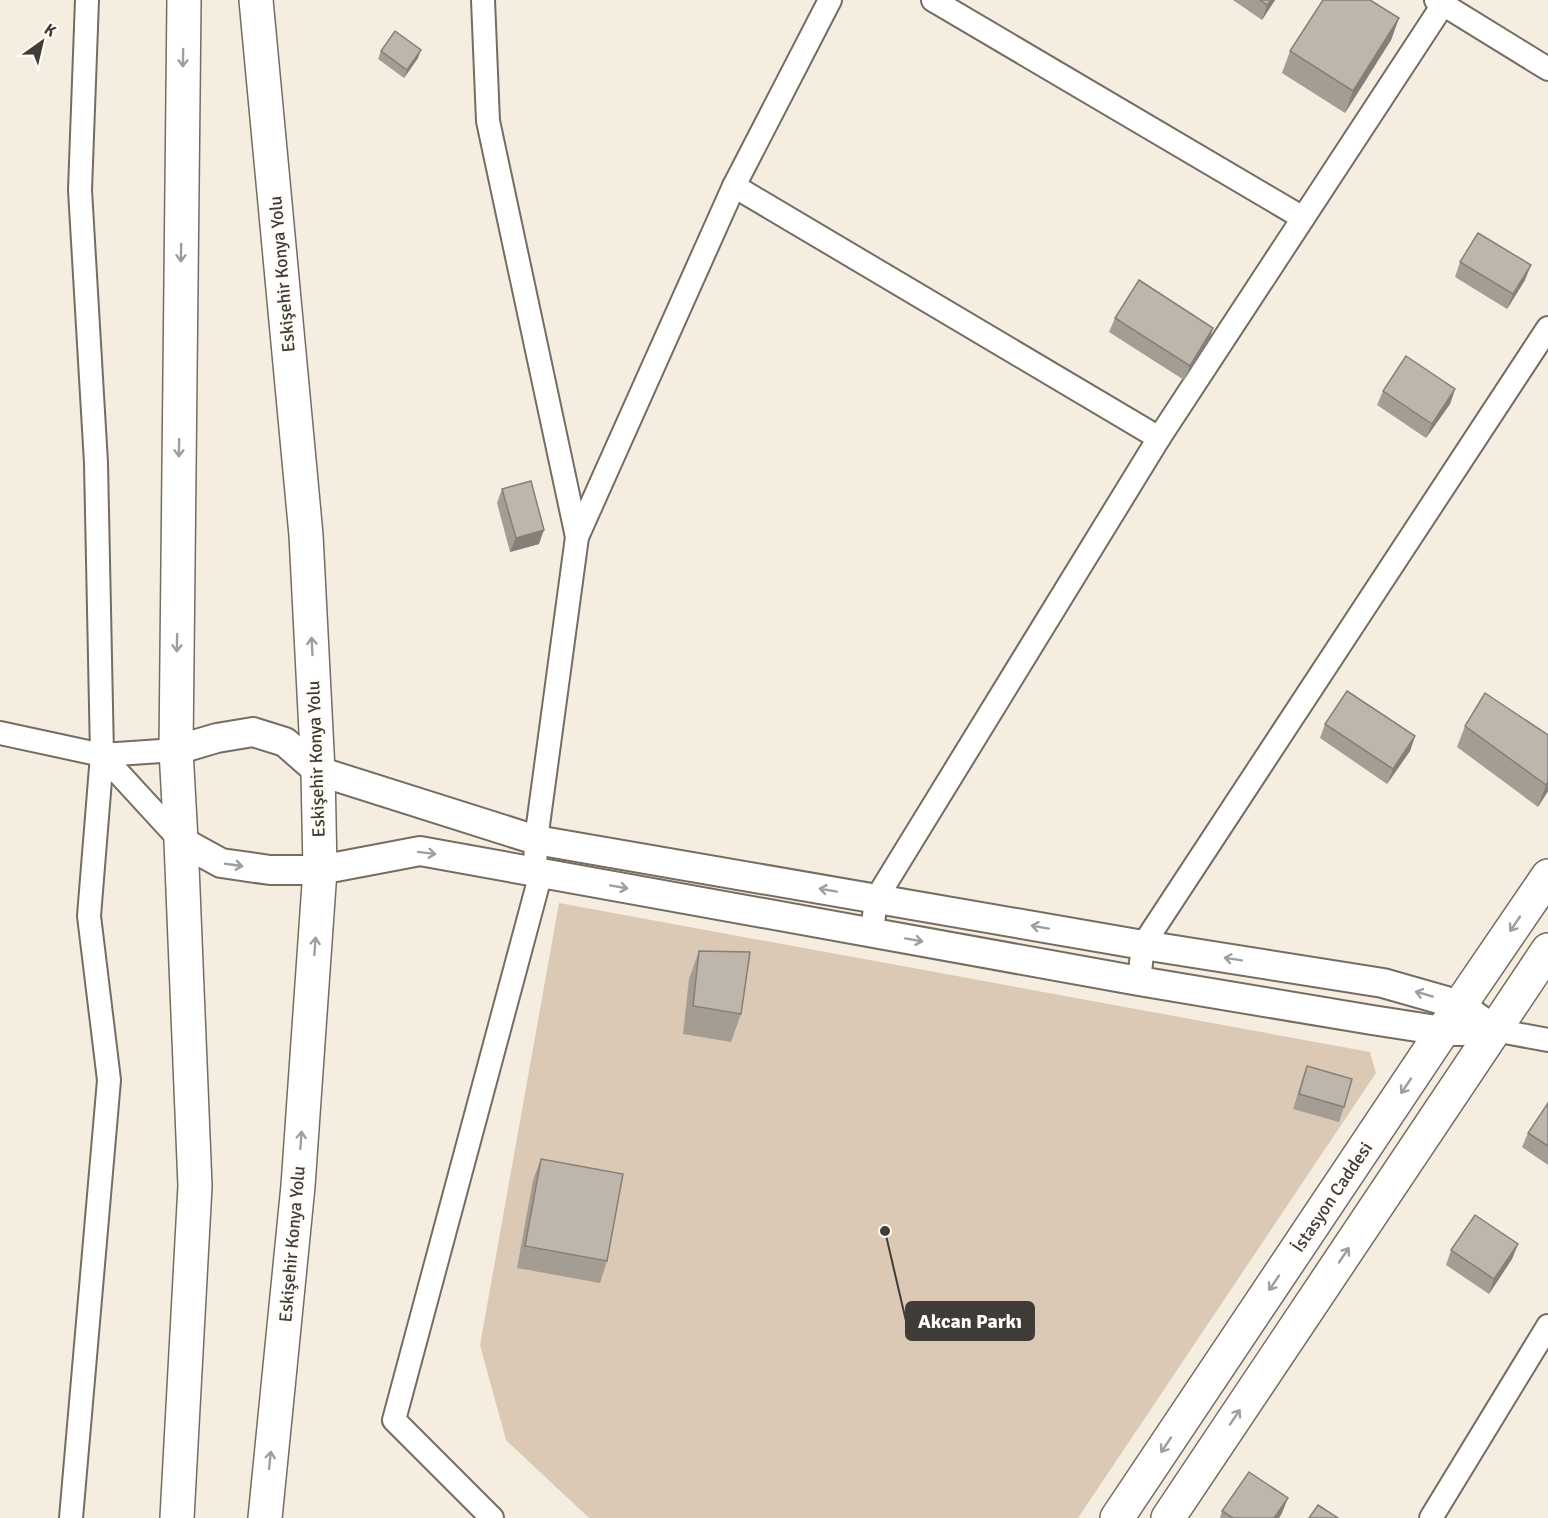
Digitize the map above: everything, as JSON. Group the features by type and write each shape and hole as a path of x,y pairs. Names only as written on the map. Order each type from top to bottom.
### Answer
{"main road":[{"path":"177,1518 195,1186 176,750 184,0"},
{"name":"Eskişehir Konya Yolu","path":"256,0 306,535 318,771 320,870 298,1186 265,1518"},
{"name":"İstasyon Caddesi","path":"1117,1518 1548,876"},
{"path":"1168,1518 1548,950"}],"street":[{"path":"71,1518 109,1080 89,916 102,754 96,463 80,190 87,0"},
{"path":"483,0 488,122 577,537"},
{"path":"492,1518 394,1420 538,872 536,840 577,537 734,186 830,0"},
{"path":"933,0 1303,218"},
{"path":"872,932 876,899 1159,438 1442,1 1548,69"},
{"path":"734,186 1159,438"},
{"path":"1139,981 1143,945 1548,328"},
{"path":"0,733 102,754 176,750 217,738 253,732 285,742 318,771 536,840 1143,945 1383,983 1452,1018 1494,1030 1548,1040"},
{"path":"102,754 181,841 220,863 270,870 320,870 420,851 1139,981 1371,1020 1452,1018"},
{"path":"1431,1518 1548,1326"}],"shaded area":[{"path":"559,903 1370,1052 1376,1073 1078,1518 589,1518 506,1440 480,1345"}],"building":[{"path":"1260,0 1271,0 1267,5"},
{"path":"1323,0 1370,0 1399,18 1353,91 1290,51"},
{"path":"395,31 421,50 407,70 381,51"},
{"path":"1478,233 1531,265 1513,294 1460,262"},
{"path":"1139,280 1213,328 1190,366 1115,318"},
{"path":"1406,356 1455,389 1432,424 1383,391"},
{"path":"531,481 544,530 516,538 502,489"},
{"path":"1347,691 1415,736 1393,769 1325,724"},
{"path":"1485,693 1548,735 1548,782 1546,785 1465,726"},
{"path":"699,951 750,952 741,1014 693,1006"},
{"path":"1307,1066 1352,1079 1344,1107 1299,1094"},
{"path":"1548,1103 1548,1146 1528,1133"},
{"path":"541,1159 623,1174 607,1261 525,1246"},
{"path":"1475,1215 1518,1244 1494,1279 1451,1250"},
{"path":"1249,1472 1288,1498 1274,1518 1233,1518 1222,1511"},
{"path":"1318,1505 1338,1518 1309,1518"}],"place":[{"name":"Akcan Parkı","path":"885,1231"}]}
